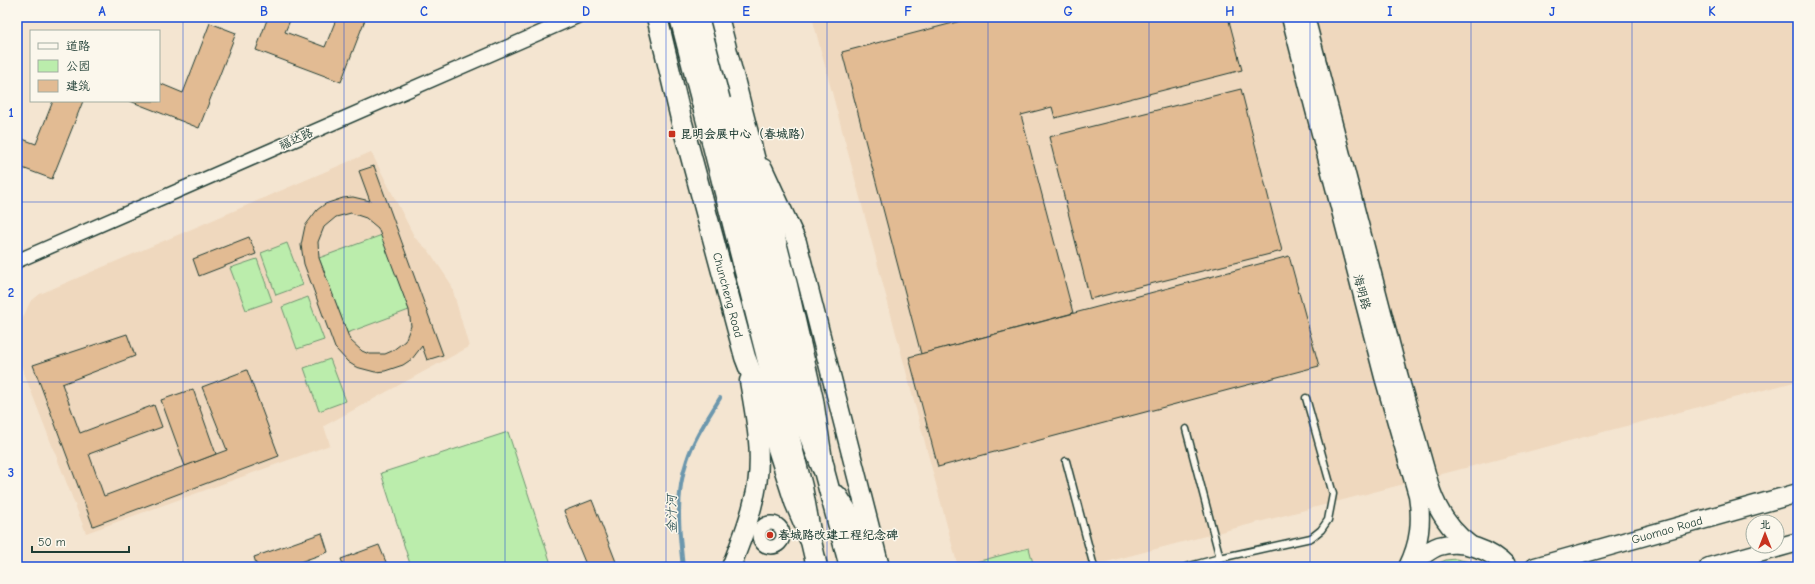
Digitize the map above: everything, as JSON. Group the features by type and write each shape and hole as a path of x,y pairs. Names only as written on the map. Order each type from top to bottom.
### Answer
{"highway":[{"path":"681,17 711,104 796,399 826,475"},
{"path":"697,17 711,104 801,487 810,537"}],"main road":[{"name":"Chuncheng Road","path":"656,17 682,122 745,357 767,414 795,502 810,537 817,567"},
{"path":"718,17 752,145 813,400 826,475 850,567"},
{"name":"海明路","path":"1291,17 1384,378 1418,495 1420,508 1419,534 1415,552 1409,567"},
{"name":"海明路","path":"1305,17 1398,374 1431,491 1436,504 1448,524 1471,546"},
{"path":"752,145 797,242 880,567"},
{"path":"731,567 754,502 759,462 757,428 745,357"},
{"path":"826,475 853,521 868,567"},
{"name":"Guomao Road","path":"1535,567 1798,493"},
{"path":"1709,567 1798,542"},
{"path":"1409,567 1423,555 1440,546 1462,544 1481,549 1499,559 1507,567"}],"street":[{"name":"福达路","path":"17,261 576,17"}],"lane":[{"path":"1186,567 1311,538 1321,530 1328,520 1333,494 1306,398"},
{"path":"1186,429 1220,558"},
{"path":"1066,461 1094,567"}],"shaded area":[{"path":"812,17 1798,17 1798,381 1087,567 958,567"},
{"path":"371,152 415,238 429,251 451,284 469,347 324,426 330,445 86,533 17,355 17,331 30,302 40,294"}],"green space":[{"path":"382,235 409,310 347,333 319,258"},
{"path":"287,243 303,285 276,295 261,253"},
{"path":"257,259 272,301 246,310 230,268"},
{"path":"308,297 324,340 297,349 282,307"},
{"path":"330,359 346,401 319,411 304,368"},
{"path":"508,432 552,567 411,567 381,473"},
{"path":"1029,548 1034,567 973,567 972,563"},
{"path":"1456,559 1474,563 1482,567 1429,567 1446,560"}],"building":[{"path":"268,17 291,18 285,32 325,47 337,17 366,17 341,82 256,50"},
{"path":"976,17 1228,17 1242,70 1055,118 1052,107 1021,115 1073,313 921,354 842,52"},
{"path":"210,23 236,33 199,128 133,102 160,102 160,83 183,93"},
{"path":"1241,89 1282,251 1090,299 1049,137"},
{"path":"53,102 83,102 52,179 17,166 17,137 36,144"},
{"path":"374,166 443,355 427,360 422,346 412,359 403,365 385,371 375,372 356,367 348,362 335,348 304,264 301,245 305,226 317,210 325,204 343,198 353,197 370,201 359,171","holes":["351,213 366,218 378,228 409,310 411,326 405,341 392,351 385,354 369,354 362,351 350,340 319,258 318,242 324,227 336,217"]},
{"path":"249,237 256,254 199,276 193,259"},
{"path":"1289,256 1319,366 938,467 909,357"},
{"path":"127,334 135,356 62,384 80,433 154,405 162,427 89,454 104,496 227,450 202,387 247,370 279,456 93,526 33,365"},
{"path":"193,389 216,454 185,466 161,400"},
{"path":"592,500 618,567 587,567 564,511"},
{"path":"322,533 328,552 286,567 257,567 254,557"},
{"path":"379,545 388,567 344,567 341,559"}],"waterway":[{"name":"金汁河","path":"683,567 679,513 679,500 683,473 693,444 720,398"}],"place":[{"name":"昆明会展中心（春城路）","path":"672,134"},
{"name":"春城路改建工程纪念碑","path":"770,535"}]}
